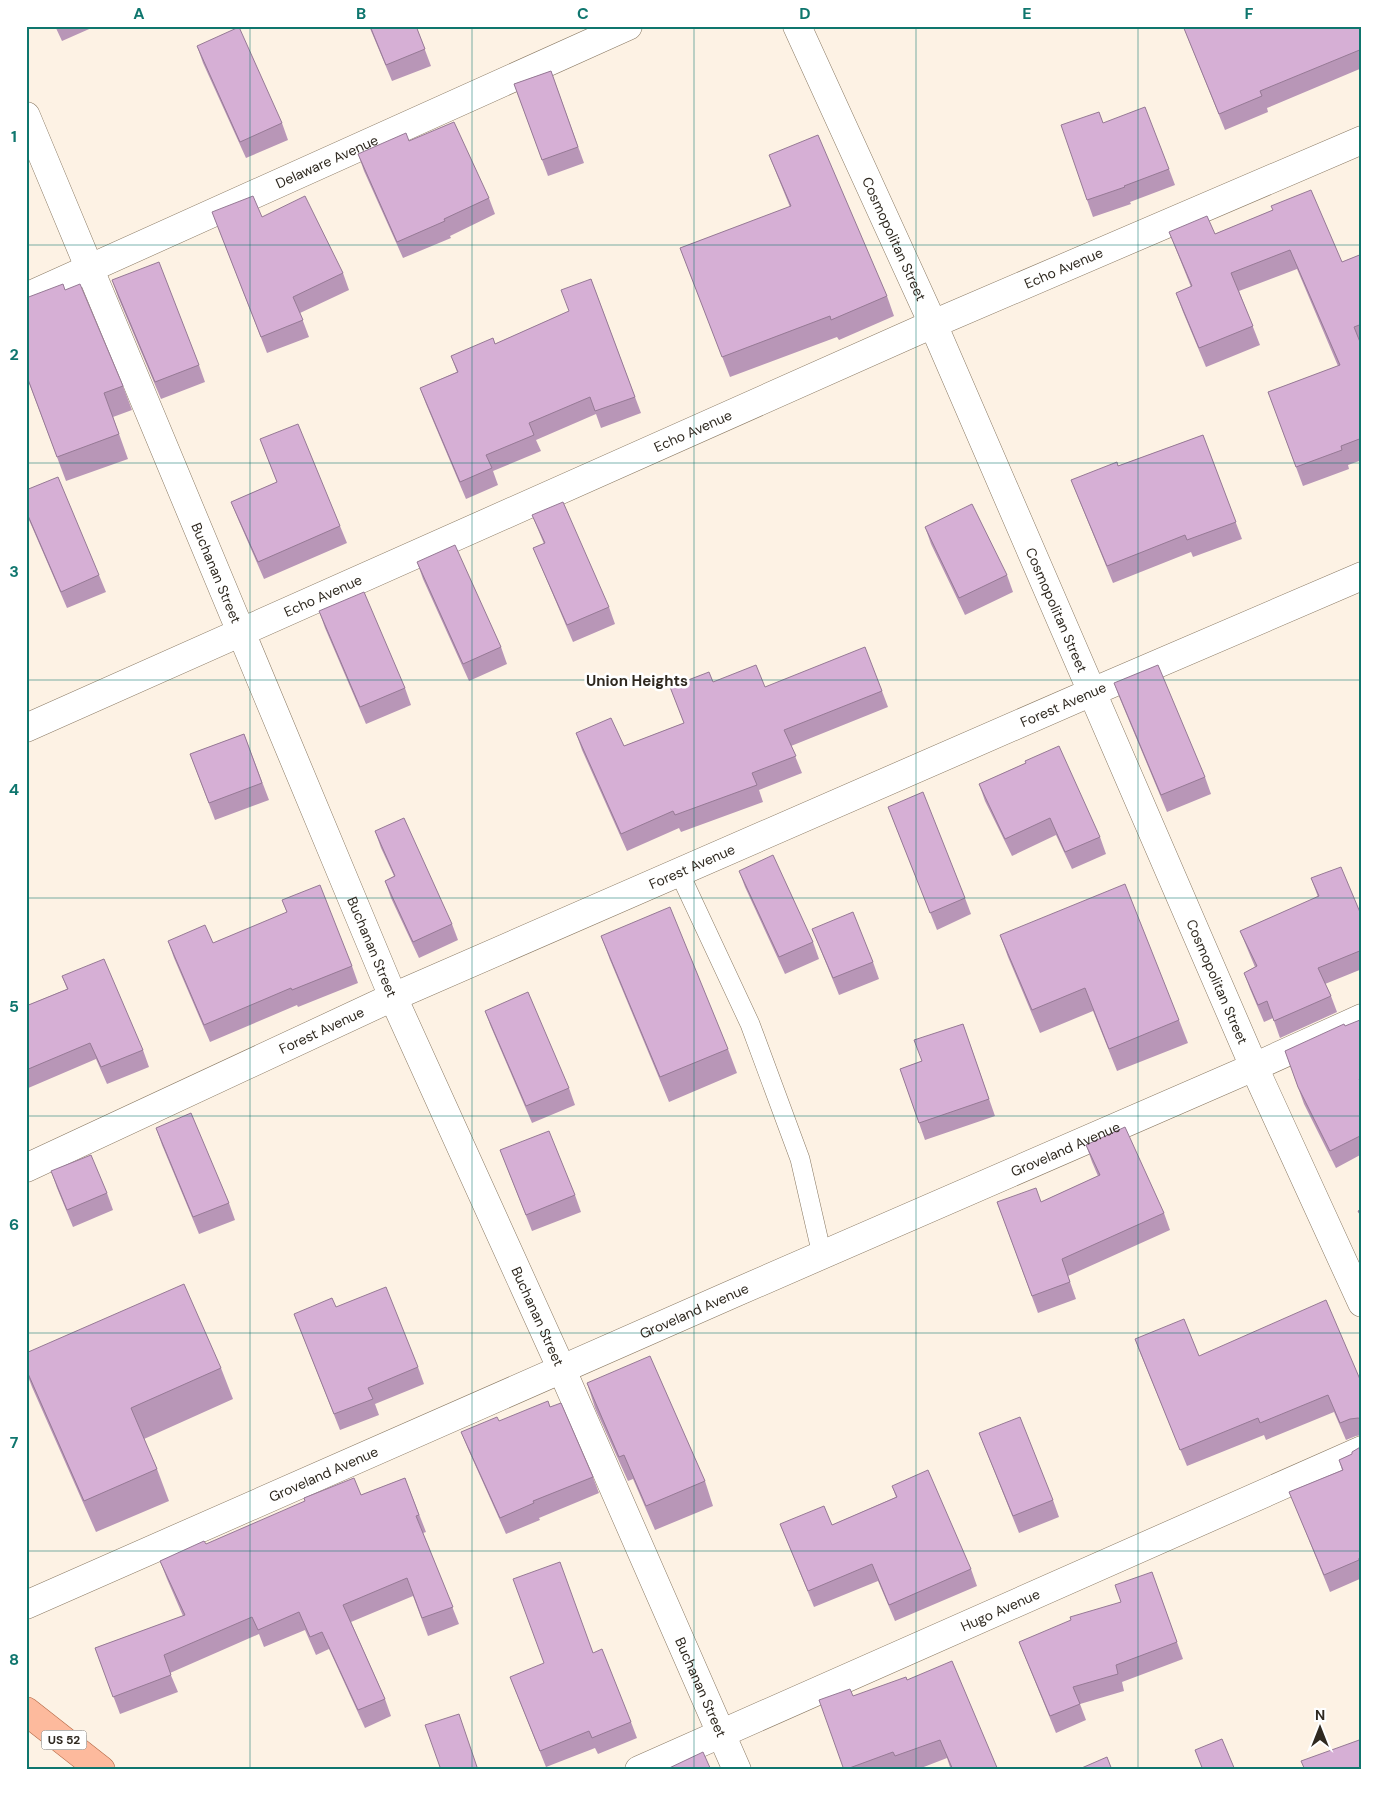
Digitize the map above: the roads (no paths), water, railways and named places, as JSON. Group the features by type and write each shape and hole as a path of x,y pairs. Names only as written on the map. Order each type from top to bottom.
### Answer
{"main road":[{"name":"US 52","path":"26,1711 101,1770"}],"street":[{"name":"Delaware Avenue","path":"26,297 628,26"},
{"name":"Cosmopolitan Street","path":"798,26 933,324 1254,1067 1362,1303"},
{"name":"Buchanan Street","path":"26,116 393,997 562,1370 737,1770"},
{"name":"Echo Avenue","path":"26,728 933,324 1362,140"},
{"name":"Forest Avenue","path":"26,1168 393,997 1362,576"},
{"name":"Groveland Avenue","path":"26,1605 1362,1018"},
{"name":"Hugo Avenue","path":"639,1770 721,1732 1362,1450"}],"lane":[{"path":"678,872 750,1024 800,1159 822,1255"}],"district":[{"name":"Union Heights","path":"637,681"}]}
